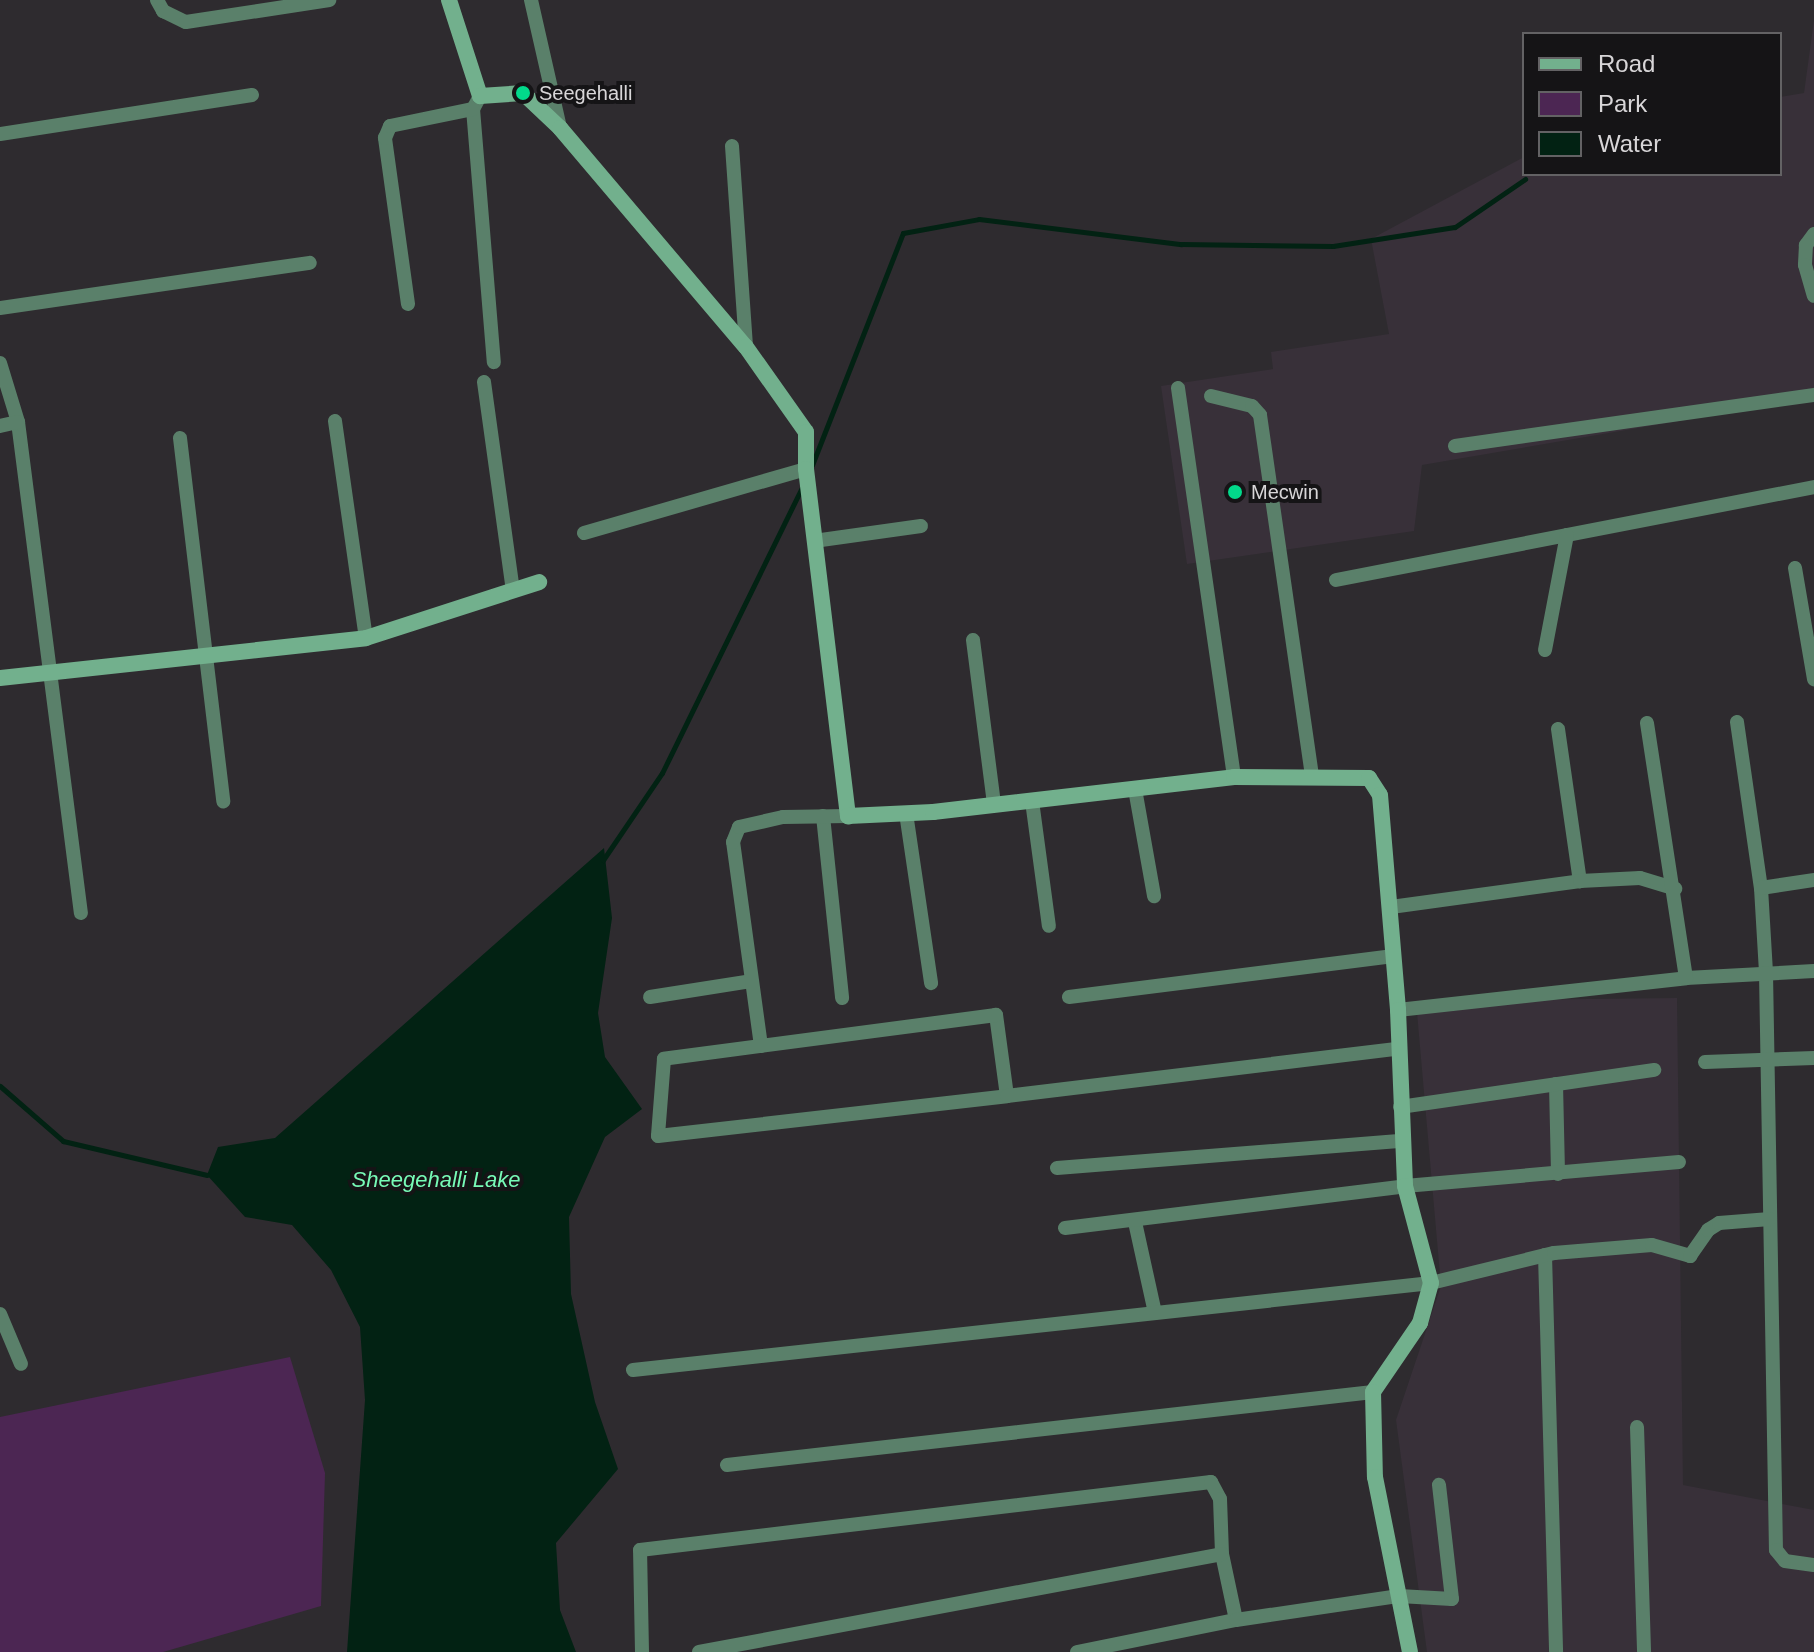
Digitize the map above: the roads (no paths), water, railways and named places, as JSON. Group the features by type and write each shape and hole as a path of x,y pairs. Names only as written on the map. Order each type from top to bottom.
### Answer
{"street":[{"path":"157,0 163,11 186,22 329,0"},
{"path":"449,0 476,103 494,362"},
{"path":"531,0 560,128"},
{"path":"408,304 385,138 390,126 523,93 560,128 746,347 806,432 806,469 848,816"},
{"path":"0,134 252,95"},
{"path":"732,146 746,347"},
{"path":"1814,234 1806,245 1805,265 1814,296"},
{"path":"0,308 310,263"},
{"path":"0,363 18,422 81,913"},
{"path":"484,382 513,591"},
{"path":"1178,388 1234,777"},
{"path":"1455,446 1814,395"},
{"path":"1211,396 1252,406 1260,415 1312,775"},
{"path":"335,421 366,638"},
{"path":"0,426 18,422"},
{"path":"180,438 223,801"},
{"path":"584,533 806,469"},
{"path":"1336,580 1814,487"},
{"path":"814,541 921,526"},
{"path":"1545,650 1567,535"},
{"path":"1795,568 1814,679"},
{"path":"0,678 206,658 366,638 539,582"},
{"path":"973,640 994,805"},
{"path":"1737,722 1761,888 1766,973 1764,1058 1776,1550 1785,1561 1814,1565"},
{"path":"1647,723 1675,889 1686,978"},
{"path":"1558,729 1580,881"},
{"path":"761,1046 733,842 739,827 783,817 906,813 1234,777 1312,775 1369,778 1380,795 1391,907 1405,1186 1431,1283 1420,1323 1373,1392 1375,1477 1410,1652"},
{"path":"1135,789 1154,896"},
{"path":"1032,801 1049,926"},
{"path":"906,813 931,983"},
{"path":"823,816 842,998"},
{"path":"1391,907 1580,881 1640,878 1675,889"},
{"path":"1761,888 1814,880"},
{"path":"1069,997 1393,956"},
{"path":"1398,1010 1686,978 1814,971"},
{"path":"650,997 751,981"},
{"path":"1007,1096 996,1015 664,1059 658,1136 1007,1096 1396,1049"},
{"path":"1705,1062 1814,1058"},
{"path":"1400,1107 1654,1070"},
{"path":"1556,1084 1558,1174"},
{"path":"1057,1168 1402,1141"},
{"path":"1065,1228 1135,1222 1405,1186 1679,1162"},
{"path":"633,1370 1431,1283 1545,1255 1652,1245 1690,1256 1708,1230 1719,1223 1770,1219"},
{"path":"1135,1222 1155,1313"},
{"path":"1545,1255 1556,1652"},
{"path":"0,1314 21,1364"},
{"path":"727,1465 1373,1392"},
{"path":"1637,1427 1644,1652"},
{"path":"642,1652 640,1550 1211,1482 1220,1499 1222,1554 1236,1620"},
{"path":"1077,1652 1236,1620 1399,1596 1452,1599 1439,1485"},
{"path":"699,1652 1222,1554"}],"water":[{"name":"Sheegehalli Lake","path":"604,848 612,918 598,1013 605,1057 642,1109 605,1137 569,1217 571,1294 595,1402 618,1469 556,1543 560,1610 576,1652 347,1652 365,1400 360,1327 331,1270 292,1225 245,1217 207,1175 218,1147 275,1138"}],"waterway":[{"path":"812,465 903,233 979,219 1181,244 1333,246 1455,227 1525,179"},
{"path":"603,860 662,773 803,485"},
{"path":"0,1086 63,1141 207,1175"}],"place":[{"name":"Seegehalli","path":"523,93"},
{"name":"Mecwin","path":"1235,492"}]}
